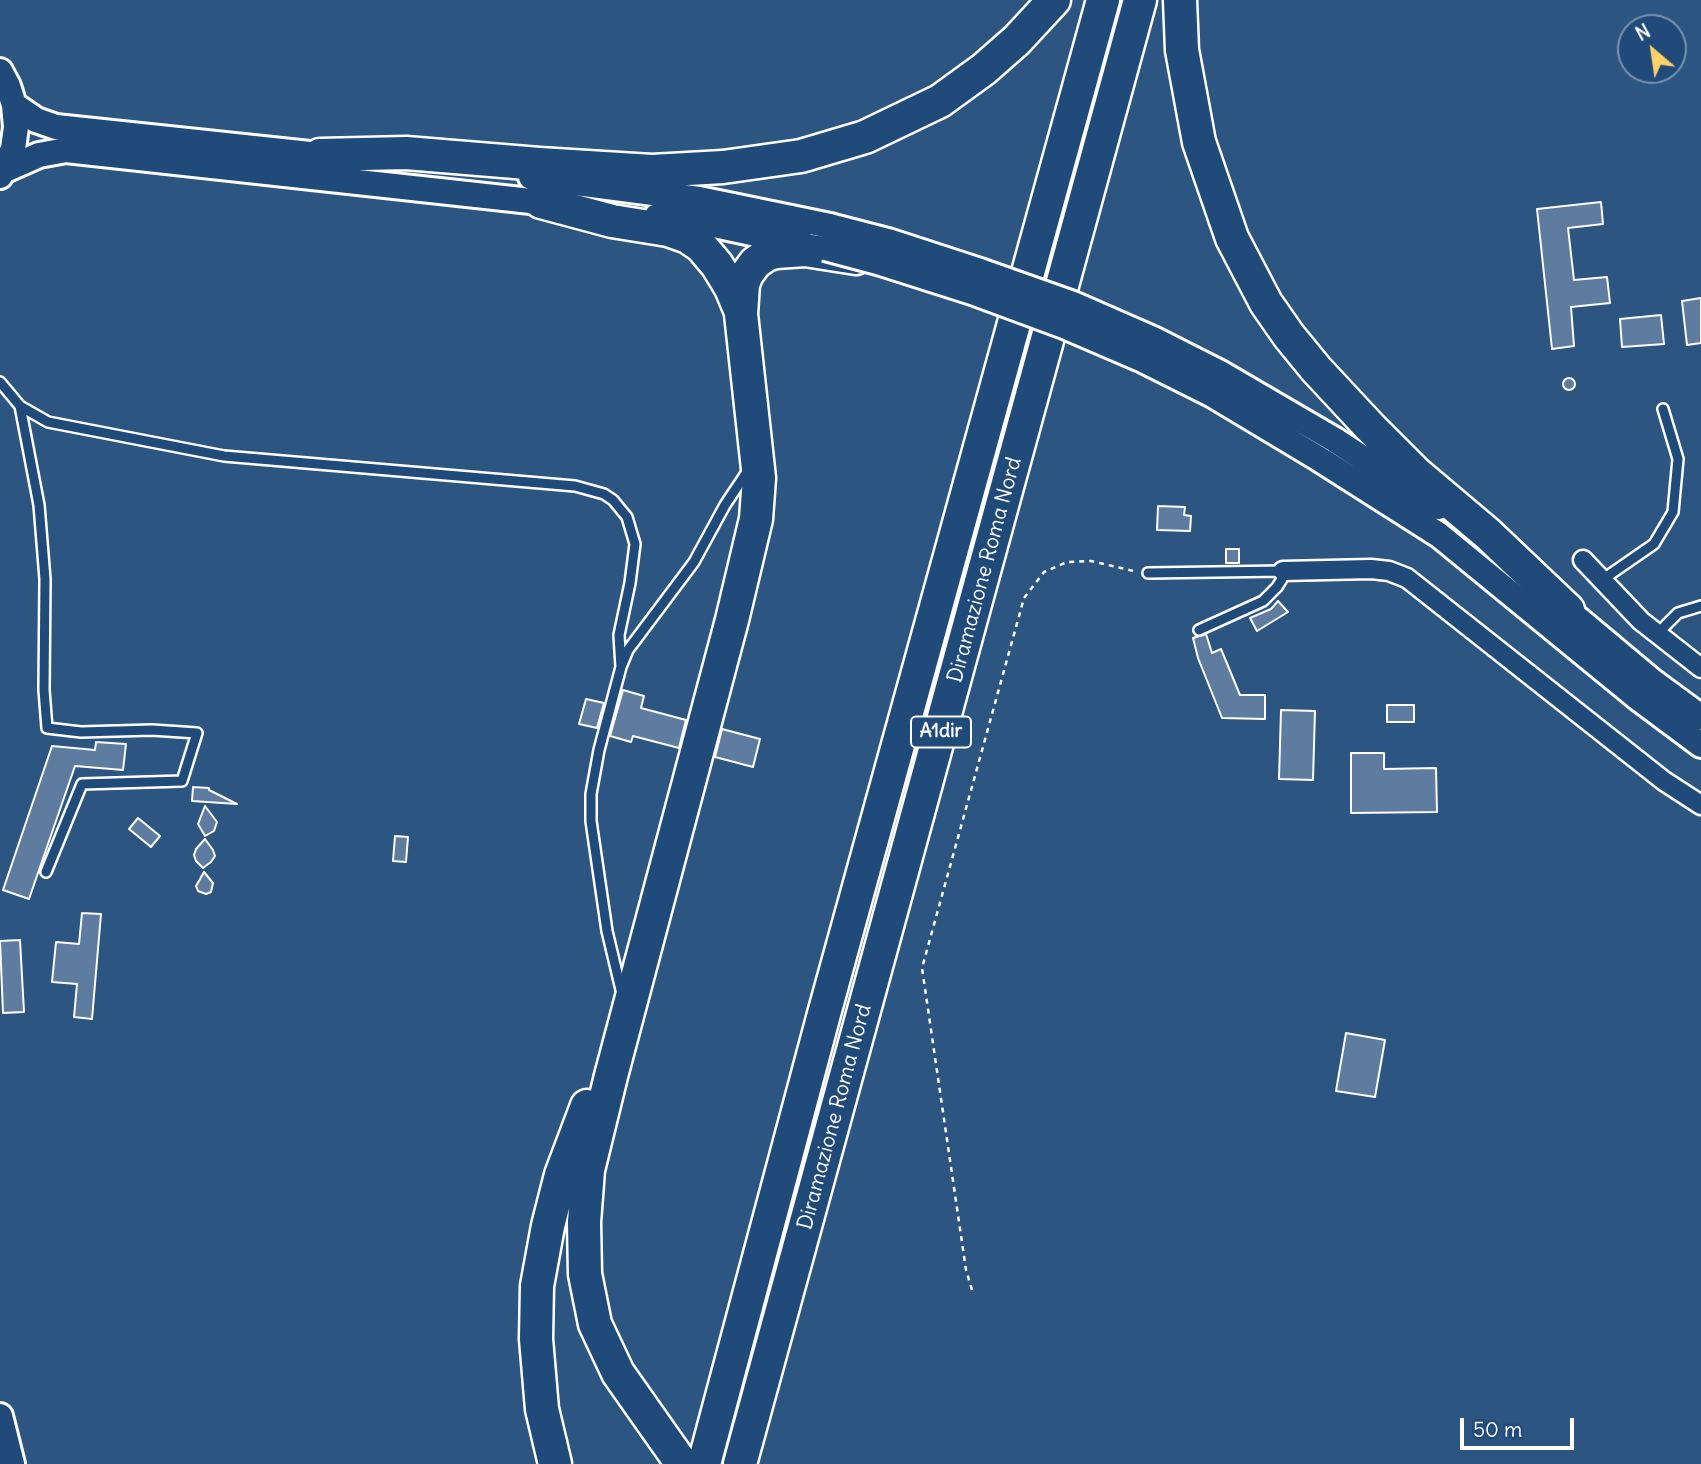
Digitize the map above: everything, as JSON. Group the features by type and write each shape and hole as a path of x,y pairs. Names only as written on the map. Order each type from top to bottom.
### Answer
{"highway":[{"path":"320,155 406,153 652,171 734,166 801,156 865,137 940,101 984,69 1017,40 1054,0"},
{"name":"Diramazione Roma Nord","path":"704,1464 1102,0"},
{"name":"Diramazione Roma Nord","path":"740,1464 1140,0"},
{"path":"1180,0 1182,50 1199,142 1232,238 1266,303 1316,369 1370,427 1417,474 1488,534 1568,610"},
{"path":"541,202 612,221 668,230 688,237 701,246 717,265 731,288 741,314"},
{"path":"682,1464 618,1373 601,1338 589,1300 585,1274 584,1214 589,1170 611,1076 755,525 759,492 741,314 742,288 755,263 766,255 787,250 805,250 881,263"},
{"path":"555,1464 542,1409 538,1360 536,1302 542,1256 569,1149 628,1016"}],"main road":[{"path":"0,71 14,105 16,127 13,149 3,173"},
{"path":"14,105 36,120 57,127 633,190 723,203 827,237 881,263 972,292 1064,326 1143,360 1328,450 1452,517 1652,681 1701,717"},
{"path":"3,173 39,155 66,150 541,202 827,237 888,241 980,271 1073,304 1153,339 1222,374 1328,450 1439,535 1638,698 1701,745"},
{"path":"0,1416 12,1464"}],"street":[{"path":"1583,560 1641,621 1701,668"},
{"path":"1283,571 1371,569 1390,571 1407,579 1664,781 1701,804"}],"lane":[{"path":"0,382 20,406 48,422 224,456 575,485 596,490 621,508 634,534 634,557 619,635 621,667"},
{"path":"20,406 39,505 45,579 44,690 47,728 81,732 152,730 197,733 182,781 82,784 46,872"},
{"path":"1602,580 1654,544 1673,512 1678,459 1663,409"},
{"path":"628,1016 607,931 591,809 595,765 621,667 639,632 694,562 725,505 757,457"},
{"path":"1148,573 1283,571 1277,587 1263,601 1199,630"},
{"path":"1657,634 1678,613 1701,606"}],"path":[{"path":"972,1290 965,1270 922,968 1024,598 1044,572 1067,562 1091,561 1148,573"}],"building":[{"path":"1601,202 1603,224 1568,228 1574,280 1607,277 1610,303 1571,307 1574,346 1552,349 1537,209"},
{"path":"1701,298 1701,343 1687,345 1682,301"},
{"path":"1661,315 1664,344 1622,347 1620,319"},
{"path":"1569,378 1575,384 1569,390 1563,384"},
{"path":"1158,506 1185,507 1184,515 1191,516 1190,531 1157,530"},
{"path":"1226,549 1239,549 1239,563 1226,563"},
{"path":"1278,601 1288,612 1257,631 1250,618 1271,609"},
{"path":"1206,634 1212,653 1221,649 1240,695 1265,695 1265,719 1222,718 1198,658 1193,638"},
{"path":"623,690 644,696 641,708 686,720 679,748 633,736 631,742 610,736"},
{"path":"586,699 604,703 597,728 579,724"},
{"path":"1387,705 1414,705 1414,722 1387,722"},
{"path":"1281,710 1315,711 1313,780 1279,779"},
{"path":"722,729 760,739 753,767 715,757"},
{"path":"96,742 126,744 123,770 75,766 29,899 3,890 52,746 95,750"},
{"path":"1351,753 1384,753 1384,769 1436,768 1437,812 1351,813"},
{"path":"193,787 209,788 237,804 192,801"},
{"path":"205,806 217,822 214,831 205,836 198,824"},
{"path":"138,818 160,836 151,847 129,829"},
{"path":"395,836 408,837 406,862 393,861"},
{"path":"205,839 215,856 203,868 194,855"},
{"path":"204,872 213,883 211,892 206,894 198,891 196,886"},
{"path":"82,913 101,914 92,1019 74,1017 77,984 52,982 56,942 79,944"},
{"path":"20,940 24,1012 3,1013 0,941"},
{"path":"1346,1033 1385,1040 1375,1097 1336,1091"}]}
